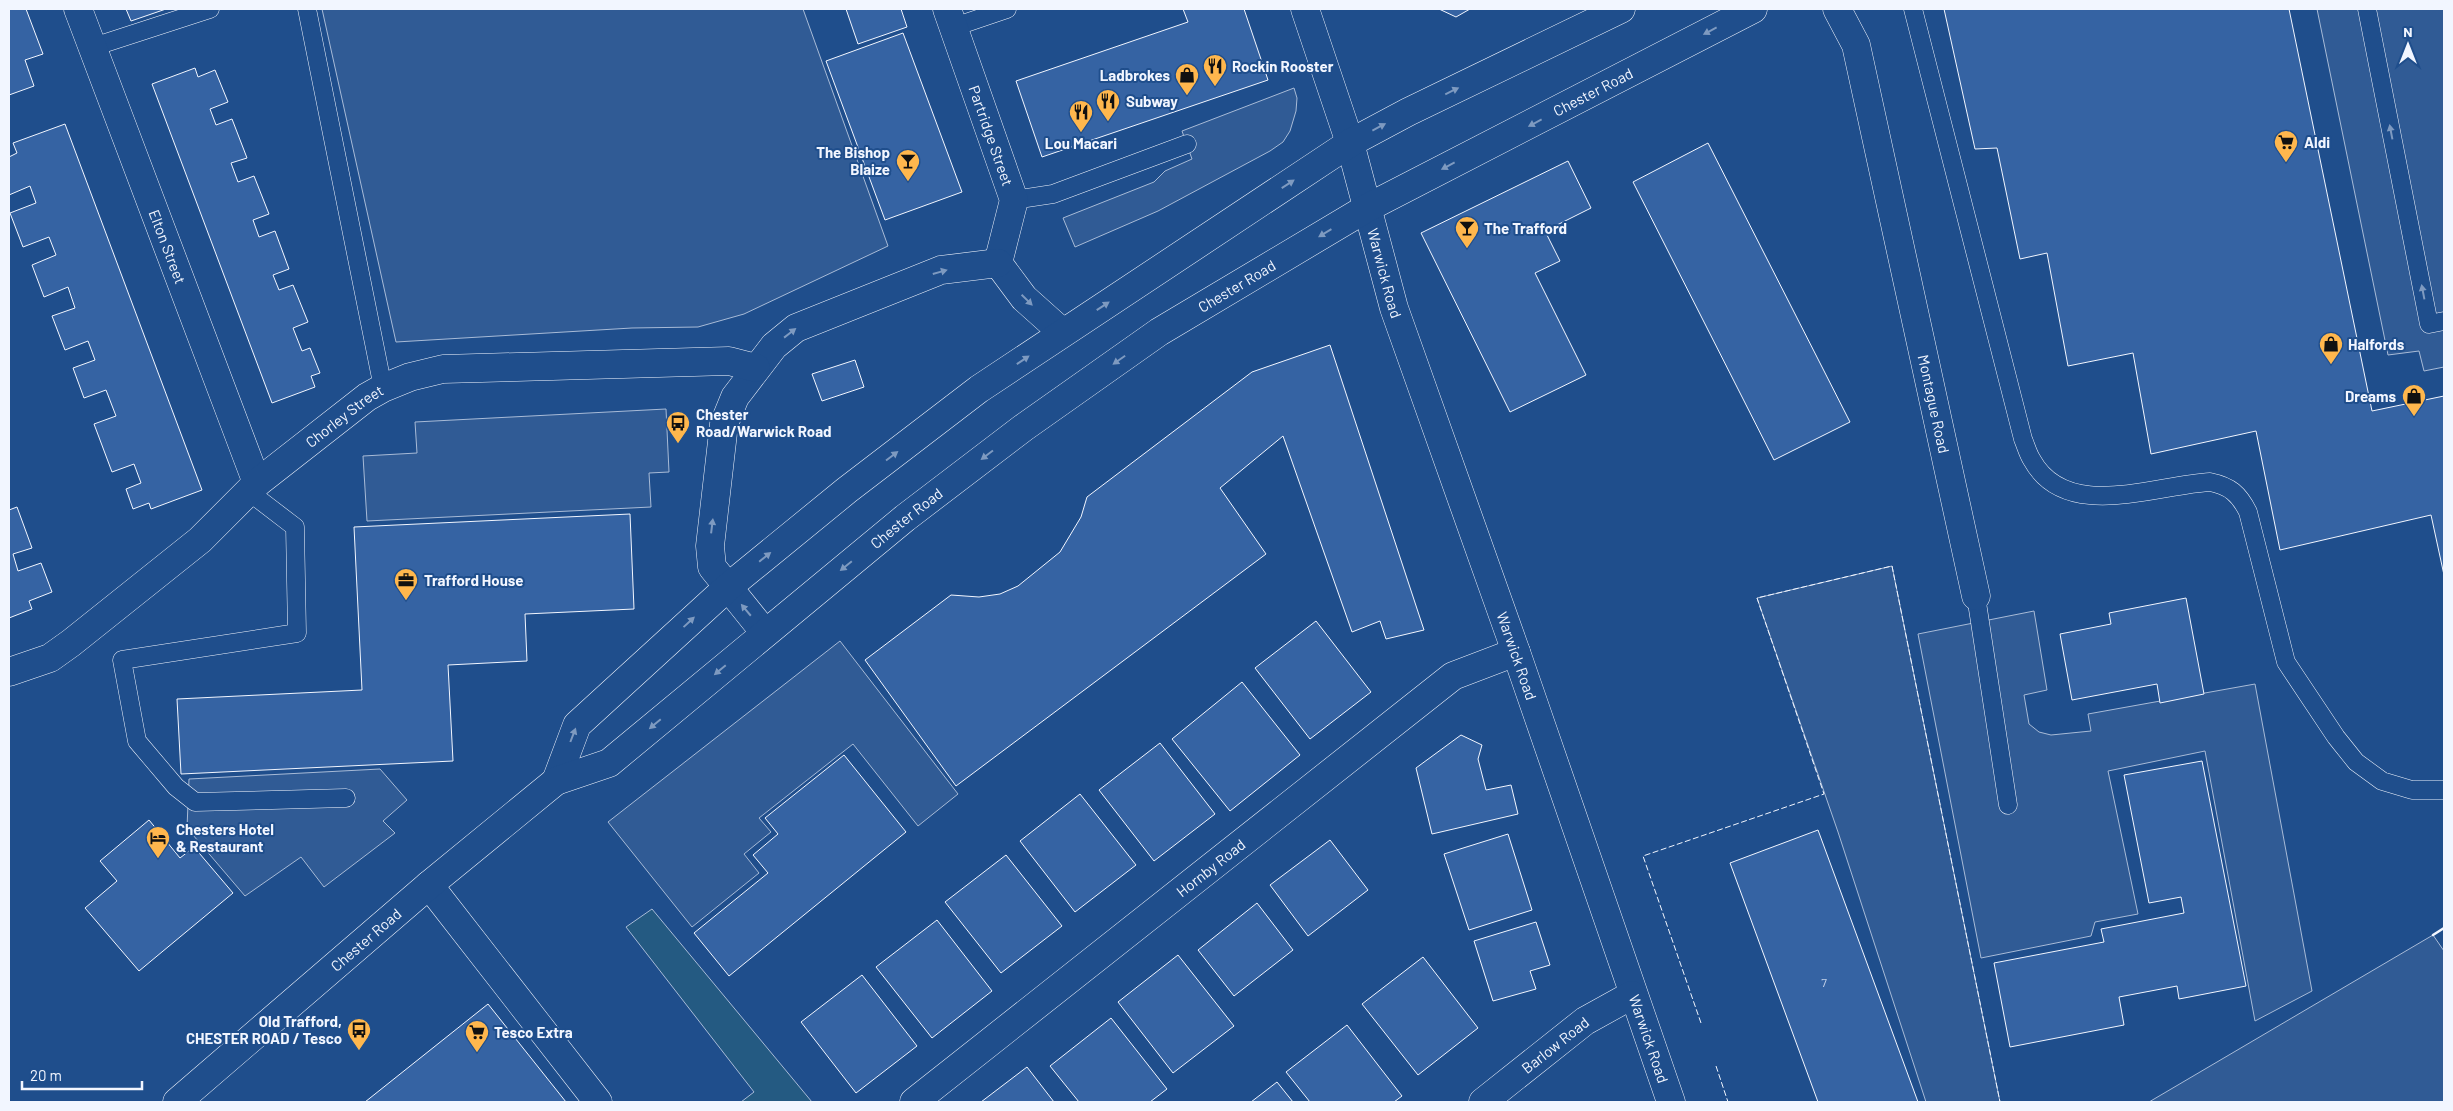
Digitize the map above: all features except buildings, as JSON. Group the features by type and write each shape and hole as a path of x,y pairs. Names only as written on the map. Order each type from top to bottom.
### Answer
{"main road":[{"name":"Elton Street","path":"78,9 252,487"},
{"name":"Warwick Road","path":"1306,9 1350,143 1394,308 1516,652 1632,995 1671,1102"},
{"path":"556,781 577,725 727,588 847,490 971,395 1062,332 1350,143 1408,112 1621,9"},
{"name":"Chester Road","path":"177,1102 429,885 556,781 609,763 905,518 1000,446 1151,337 1367,208 1753,9"},
{"name":"Montague Road","path":"1837,9 1856,45 1976,596"},
{"name":"Partridge Street","path":"950,18 1014,200 998,263"},
{"path":"765,633 712,567 710,546 724,424 735,397 774,346 796,328 941,270 998,263 1024,298 1062,332"},
{"name":"Chorley Street","path":"9,672 50,658 71,643 200,540 252,487 367,397 410,377 443,369 729,360 756,368"},
{"name":"Hornby Road","path":"914,1102 1453,676 1516,652"},
{"path":"429,885 598,1102"},
{"name":"Barlow Road","path":"1483,1102 1585,1022 1632,995"}],"lane":[{"path":"93,47 210,9"},
{"path":"307,9 383,388"},
{"path":"950,18 1007,9"},
{"path":"1913,9 2023,439 2032,461 2048,479 2068,492 2092,497 2210,482 2222,484 2234,491 2248,512 2286,662 2336,737 2356,762 2382,781 2412,790 2444,790"},
{"path":"2367,9 2429,324 2444,321"},
{"path":"1014,200 1053,194 1187,144"},
{"path":"252,487 295,527 298,633 122,660 137,741 176,787 195,802 346,798"},
{"name":"Montague Road","path":"1976,596 2008,805"}],"shaded area":[{"path":"322,9 803,9 888,246 744,314 698,327 632,328 396,342"},
{"path":"2317,9 2444,9 2444,367 2424,371 2419,351 2388,355"},
{"path":"1294,88 1297,98 1296,111 1290,131 1283,142 1270,151 1158,211 1075,247 1063,218 1154,182 1165,171 1192,159 1182,131"},
{"path":"666,409 669,472 649,473 651,507 367,521 363,456 417,453 415,422"},
{"path":"1892,566 2000,1102 1926,1102 1838,832 1757,598"},
{"path":"2034,611 2047,690 2024,695 2029,724 2039,732 2051,735 2091,731 2088,714 2255,684 2312,991 2255,1021 2205,751 2108,771 2138,914 2095,922 2091,936 1981,958 1918,634"},
{"path":"840,641 958,794 918,826 853,744 759,818 771,832 744,854 759,873 692,927 608,822"},
{"path":"380,769 407,800 383,821 395,833 324,887 301,857 245,896 187,828 189,779"},
{"path":"652,909 812,1102 741,1102 754,1092 626,927"},
{"path":"2433,935 2444,951 2444,1102 2149,1102"}],"fence":[{"path":"1701,1023 1643,856 1824,794 1757,598 1892,566 2000,1102"},
{"path":"1716,1066 1728,1102"}],"wall":[{"path":"2433,935 2444,928"}],"place":[{"name":"Rockin Rooster","path":"1215,87"},
{"name":"Ladbrokes","path":"1187,96"},
{"name":"Subway","path":"1108,122"},
{"name":"Lou Macari","path":"1081,133"},
{"name":"Aldi","path":"2286,163"},
{"name":"The Bishop Blaize","path":"908,182"},
{"name":"The Trafford","path":"1467,249"},
{"name":"Halfords","path":"2331,365"},
{"name":"Dreams","path":"2414,417"},
{"name":"Chester Road/Warwick Road","path":"678,444"},
{"name":"Trafford House","path":"406,601"},
{"name":"Chesters Hotel & Restaurant","path":"158,859"},
{"name":"Old Trafford, CHESTER ROAD / Tesco","path":"359,1051"},
{"name":"Tesco Extra","path":"477,1053"}]}
